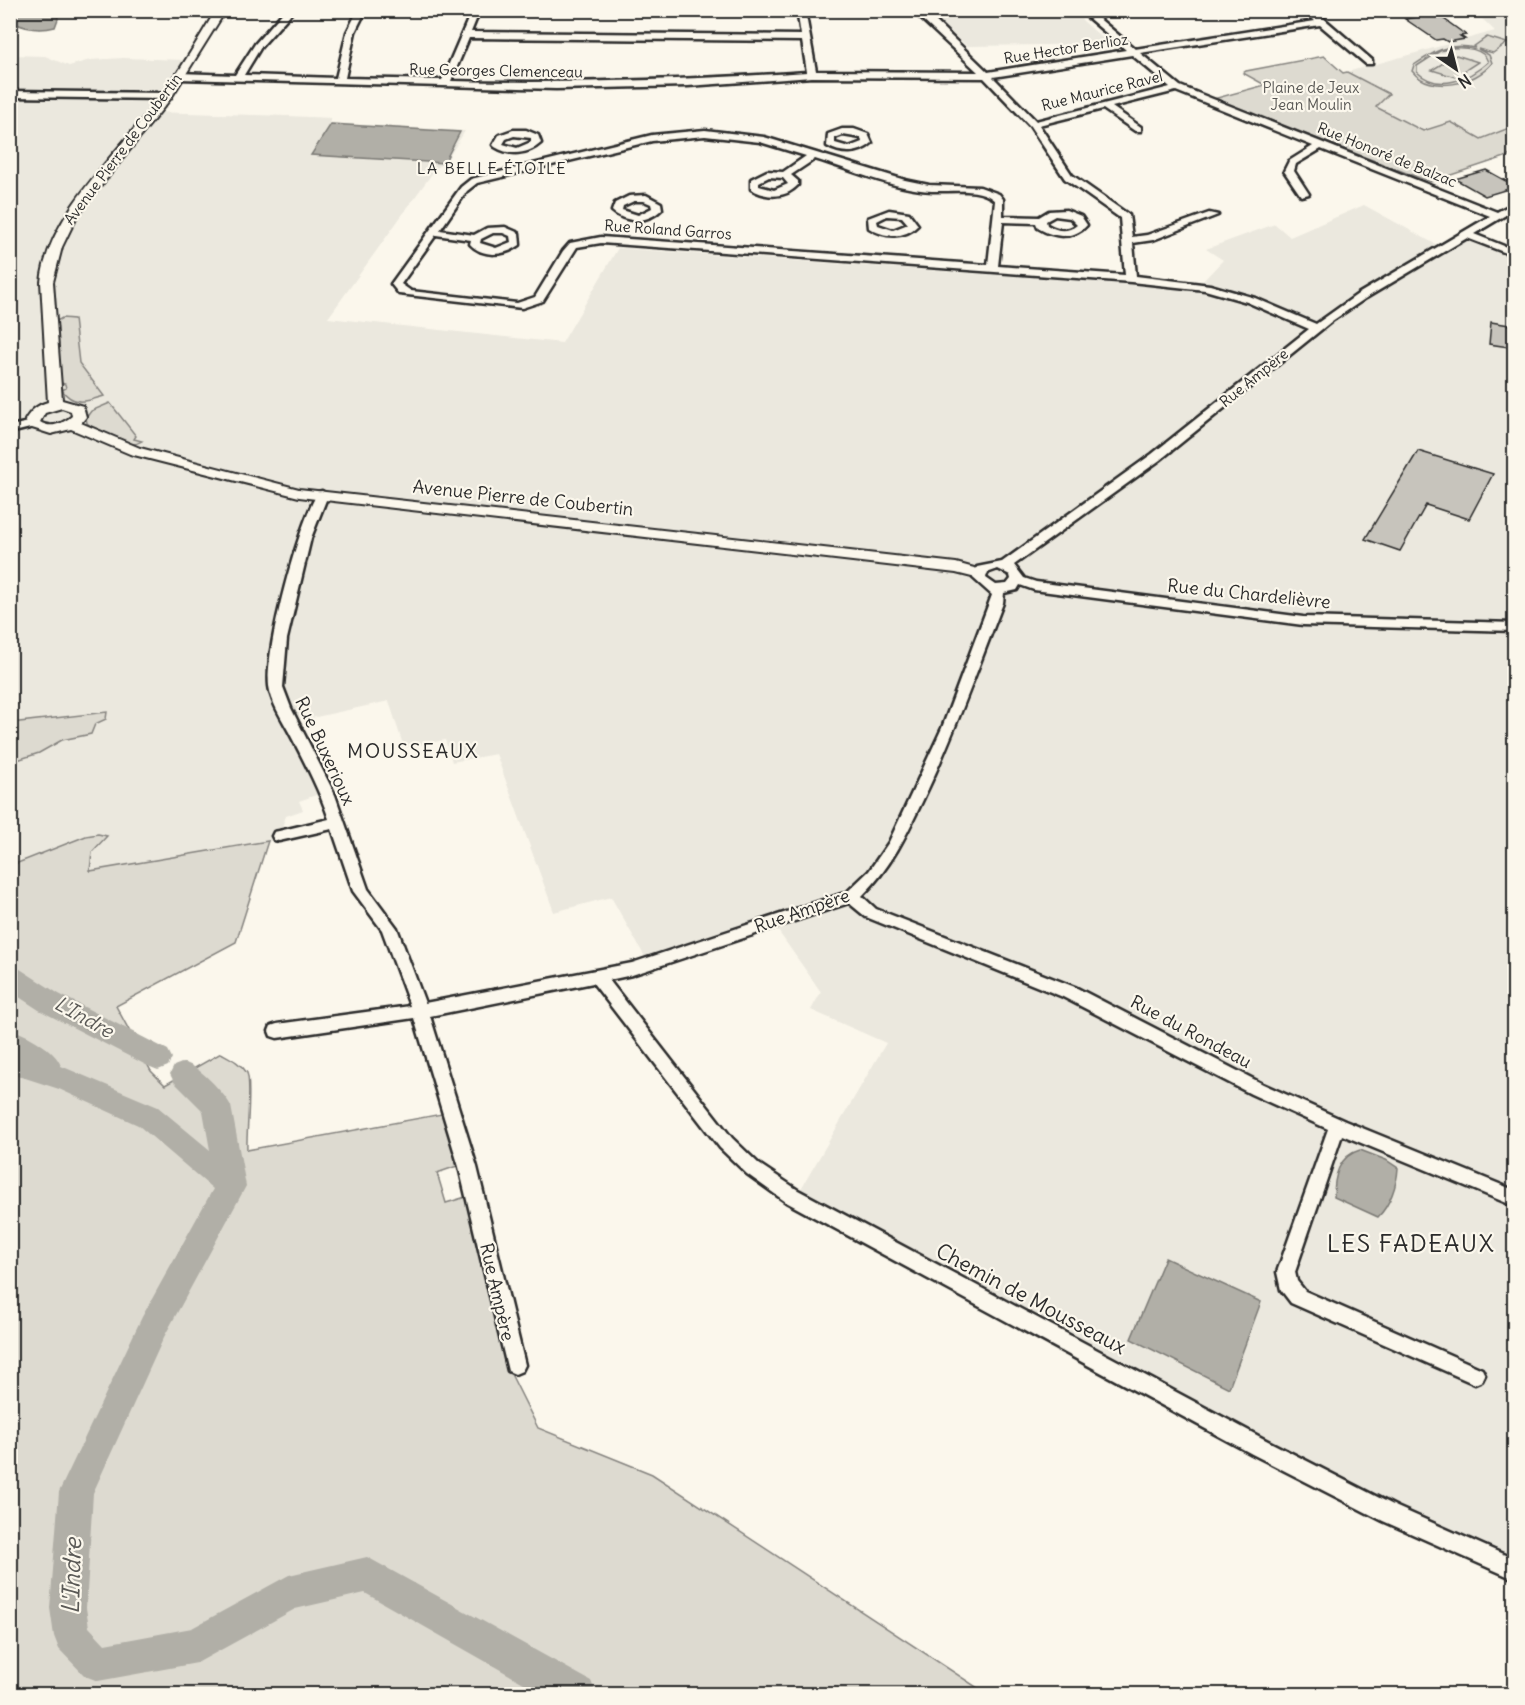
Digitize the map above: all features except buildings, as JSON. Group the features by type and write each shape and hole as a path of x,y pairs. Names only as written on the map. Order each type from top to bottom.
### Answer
{"street":[{"name":"Avenue Pierre de Coubertin","path":"56,404 47,293 47,277 51,262 71,215 167,96 221,10"},
{"path":"238,78 258,46 291,10"},
{"path":"340,81 351,32 362,10"},
{"path":"445,84 476,10"},
{"path":"801,10 812,74"},
{"path":"920,10 921,14 987,75 1034,124 1068,177 1125,217 1131,279"},
{"name":"Rue Honoré de Balzac","path":"1083,10 1177,88 1498,216"},
{"path":"1308,10 1369,62"},
{"name":"Rue Hector Berlioz","path":"812,74 987,75 1322,22"},
{"path":"467,34 807,38"},
{"name":"Rue Georges Clemenceau","path":"179,76 556,86 664,84 812,74"},
{"name":"Rue Maurice Ravel","path":"1034,124 1177,88"},
{"path":"10,94 167,96"},
{"path":"1104,106 1138,129"},
{"name":"Rue Roland Garros","path":"993,269 1000,201 996,196 986,192 919,187 761,139 705,133 652,138 482,178 469,184 396,284 399,289 410,294 518,306 539,298 574,245 628,230 887,247 993,269 1206,287 1251,300 1317,328"},
{"path":"1304,194 1289,171 1292,163 1321,145"},
{"path":"524,150 538,165"},
{"path":"850,166 851,150"},
{"path":"785,175 814,155"},
{"name":"Rue Ampère","path":"1005,566 1156,457 1317,328 1362,296 1515,206"},
{"path":"1128,241 1149,238 1213,215"},
{"path":"998,219 1041,220"},
{"path":"433,232 476,238"},
{"path":"1467,235 1515,253"},
{"path":"56,404 70,404 78,409 79,417 71,424 49,430 37,427 32,420 37,412 56,404"},
{"path":"10,430 34,424"},
{"name":"Avenue Pierre de Coubertin","path":"71,424 105,440 185,465 279,489 800,549 956,568 980,574"},
{"name":"Rue Buxerioux","path":"322,495 305,537 292,589 278,657 276,687 284,708 328,795 361,891 390,928 420,1011"},
{"path":"1005,566 1016,574 1018,580 1012,587 996,589 985,585 980,578 980,574 986,567 1005,566"},
{"name":"Rue du Chardelièvre","path":"1018,580 1034,586 1293,620 1515,627"},
{"name":"Rue Ampère","path":"277,1031 420,1011 598,977 632,969 852,896 874,875 894,844 949,728 996,603 998,595 996,589"},
{"path":"279,836 337,823"},
{"name":"Rue du Rondeau","path":"852,896 871,913 1069,992 1257,1089 1339,1126 1515,1198"},
{"name":"Chemin de Mousseaux","path":"598,977 726,1143 753,1169 792,1196 1259,1447 1390,1514 1515,1569"},
{"name":"Rue Ampère","path":"420,1011 468,1167 515,1365"},
{"path":"1339,1126 1335,1131 1286,1272 1288,1284 1298,1296 1475,1375"}],"shaded area":[{"path":"20,10 57,11 58,19 55,27 28,28 12,22 12,18"},
{"path":"925,11 1077,11 1087,19 1081,19 1109,44 967,46"},
{"path":"1474,11 1514,11 1514,126 1481,139 1451,123 1423,131 1376,107 1389,94 1347,72 1495,31"},
{"path":"11,55 45,56 69,66 90,60 123,58 185,60 152,112 332,118 329,123 465,131 445,163 436,168 328,318 562,343 618,248 1152,286 1202,282 1223,260 1206,249 1275,224 1290,237 1364,205 1446,250 1467,239 1514,257 1514,1581 1353,1504 791,1206 886,1043 811,1010 821,992 776,928 653,971 611,897 554,912 496,754 452,762 445,740 404,748 389,701 307,719 275,710 319,794 299,801 303,810 286,816 279,835 283,839 11,885"},
{"path":"331,124 460,132 444,163 311,155"},
{"path":"1360,1150 1386,1160 1398,1168 1392,1194 1378,1217 1334,1197 1336,1175 1342,1162"},
{"path":"1165,1258 1261,1302 1229,1388 1131,1339"}],"green space":[{"path":"1487,37 1507,43 1493,53 1478,49 1489,55 1492,63 1485,70 1465,81 1441,85 1430,83 1412,71 1414,65 1443,49 1457,46 1475,48 1473,47","holes":["1468,48 1478,51 1486,57 1488,62 1472,74 1444,83 1435,82 1417,72 1417,66 1440,51"]},
{"path":"1456,55 1478,62 1455,77 1432,70"},
{"name":"Plaine de Jeux Jean Moulin","path":"1324,56 1343,73 1347,72 1389,94 1376,107 1423,131 1451,122 1481,139 1514,126 1514,154 1430,182 1213,99 1265,85 1243,73 1246,71"},
{"path":"62,318 74,319 79,363 104,396 87,401 76,401 62,390 66,388 65,384 61,383 55,322"},
{"path":"110,403 136,436 134,439 142,441 129,444 113,440 87,423 86,418 91,411"},
{"path":"107,712 106,719 95,724 91,734 62,740 39,753 11,762 11,723"},
{"path":"98,834 107,836 92,852 90,871 268,841 236,942 116,1006 151,1071 165,1085 221,1053 239,1064 245,1069 248,1079 247,1150 447,1113 460,1165 437,1173 446,1203 469,1196 506,1364 538,1428 652,1474 987,1694 11,1694 10,866 86,836"}],"waterway":[{"name":"L'Indre","path":"10,977 49,1002 158,1058"},
{"path":"10,1040 47,1065"},
{"path":"10,1067 19,1064 68,1080 148,1116 231,1186"},
{"name":"L'Indre","path":"184,1074 217,1106 231,1186"},
{"name":"L'Indre","path":"231,1186 153,1327 76,1492 68,1608 72,1636 98,1663 197,1645 289,1593 367,1575 578,1694"}],"district":[{"name":"LA BELLE ÉTOILE","path":"492,168"},
{"name":"MOUSSEAUX","path":"413,751"},
{"name":"LES FADEAUX","path":"1411,1244"}]}
